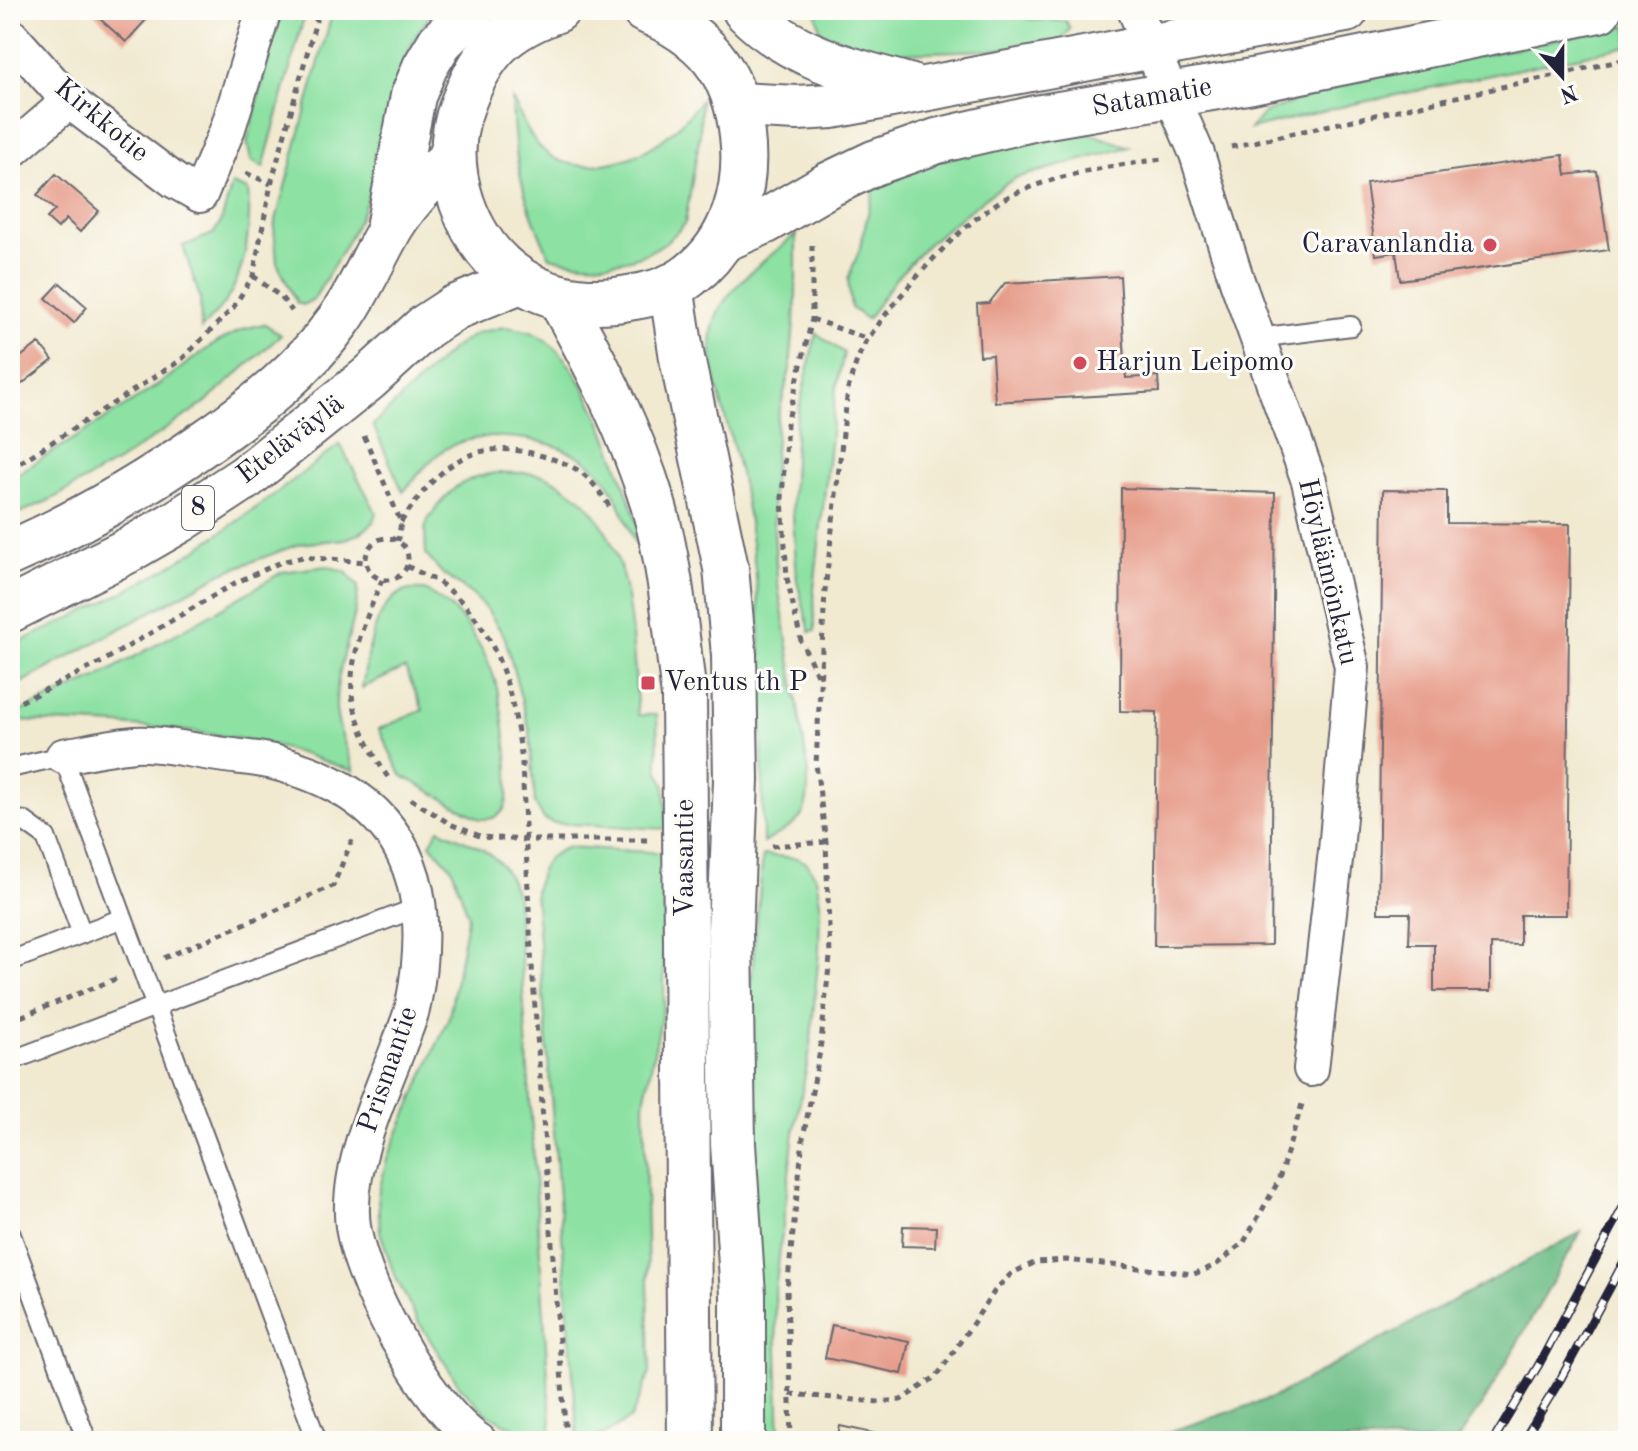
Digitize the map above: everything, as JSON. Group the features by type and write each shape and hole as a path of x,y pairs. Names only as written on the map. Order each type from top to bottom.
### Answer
{"main road":[{"path":"387,233 413,96 440,42 472,10"},
{"path":"557,10 519,26 499,40 484,58 471,81 457,118 452,157 456,186 476,235 500,266 520,281 560,299 595,302 648,295 690,276 722,240 742,192 745,169 737,105 729,80 713,55 683,29 644,10"},
{"path":"701,10 713,55"},
{"path":"745,10 777,36 803,51 854,72 923,89"},
{"name":"Satamatie","path":"737,105 833,106 923,89 1143,28 1346,10"},
{"name":"Satamatie","path":"722,240 766,221 874,163 937,141 1036,118 1171,95 1599,10"},
{"name":"Eteläväylä","path":"10,553 54,534 125,496 274,390 306,360 339,320 365,279 387,233 427,181 452,157"},
{"name":"Eteläväylä","path":"10,610 179,521 246,477 368,379 425,327 454,308 520,281"},
{"name":"Vaasantie","path":"671,286 682,358 726,568 734,655 736,780 730,930 733,1144 743,1295 743,1441"},
{"name":"Vaasantie","path":"560,299 614,400 637,453 654,506 671,588 684,696 690,1441"}],"street":[{"name":"Kirkkotie","path":"10,35 69,101 175,181 200,195 228,128 264,10"},
{"name":"Höyläämönkatu","path":"1143,28 1197,154 1309,481 1352,667 1336,851 1311,1069"},
{"path":"10,152 69,101"},
{"name":"Prismantie","path":"63,756 137,743 271,761 344,788 379,794 388,825 403,854 419,907 422,941 413,1008 369,1125 355,1183 353,1231 360,1259 377,1300 414,1368 461,1427 479,1441"}],"lane":[{"path":"1258,338 1351,326"},
{"path":"63,756 317,1441"},
{"name":"Prismantie","path":"10,768 63,756"},
{"path":"10,819 24,821 46,837 82,934"},
{"path":"10,1061 419,907"},
{"path":"10,961 123,918"},
{"path":"10,1232 87,1441"}],"path":[{"path":"10,469 181,360 233,308 253,276 271,184 319,10"},
{"path":"791,1441 787,1289 803,1138 820,1051 830,957 826,842 816,764 825,591 843,417 851,377 868,339 908,287 968,225 1011,195 1064,175 1197,154 1628,59"},
{"path":"812,245 812,319 787,424 782,498 787,578 801,641 820,681"},
{"path":"253,276 281,297 292,311"},
{"path":"812,319 868,339"},
{"path":"364,436 401,522"},
{"path":"398,541 401,522 437,475 471,455 493,449 518,448 571,465 593,481 611,510"},
{"path":"385,538 398,541 407,552 407,566 398,577 382,580 372,575 366,562 368,549 385,538"},
{"path":"10,707 100,663 235,583 281,562 303,557 366,562"},
{"path":"407,566 444,586 474,615 506,676 518,725 566,1439"},
{"path":"10,1021 333,886 379,794 382,769 359,719 352,693 357,653 382,580"},
{"path":"379,794 382,769"},
{"path":"401,790 418,806 482,837 652,840"},
{"path":"764,846 826,842"},
{"path":"790,1394 878,1402 901,1400 937,1376 996,1289 1012,1273 1036,1262 1066,1260 1194,1274 1216,1265 1244,1242 1278,1182 1296,1130 1311,1069"}],"green space":[{"path":"281,10 306,10 263,168 251,160 247,142"},
{"path":"333,10 435,10 420,29 400,72 371,189 359,218 314,299 303,305 297,303 277,263 274,227"},
{"path":"816,10 1010,10 1033,20 1066,21 1070,29 1062,41 991,50 896,53 864,50 820,31"},
{"path":"1628,25 1628,46 1250,129 1264,113 1345,83"},
{"path":"512,98 542,149 563,162 584,165 623,160 638,154 666,137 701,100 700,134 685,223 657,248 623,261 587,263 550,257 521,180"},
{"path":"1088,133 1130,147 1015,178 930,242 897,277 867,319 851,308 848,279 860,248 874,188 923,166 978,150"},
{"path":"232,184 248,190 249,218 243,262 223,305 201,329 200,298 183,246 213,234 221,222"},
{"path":"796,234 796,299 790,369 777,421 772,499 777,579 808,785 801,816 787,829 763,843 762,694 753,546 734,449 717,386 712,337 720,310 737,285"},
{"path":"265,324 281,335 206,402 119,461 50,500 10,517 10,478 155,387 221,341 250,327"},
{"path":"504,327 539,336 558,351 575,373 604,429 643,541 635,543 613,491 590,463 551,445 529,440 484,437 447,448 403,492 373,425 452,349 477,333"},
{"path":"816,333 844,353 836,389 814,589 815,631 810,632 797,581 792,499 796,422"},
{"path":"340,444 376,512 373,523 359,534 345,539 299,544 222,573 10,689 10,646 100,604 165,569 245,516"},
{"path":"496,473 533,473 550,478 589,507 606,531 626,590 638,715 657,715 658,769 665,787 667,829 552,823 544,819 535,804 530,732 505,638 474,596 442,573 426,555 425,530 440,503 457,486 475,477"},
{"path":"327,566 346,572 358,586 354,616 339,674 336,704 354,771 277,747 203,733 107,724 10,721 10,716 98,677 282,572"},
{"path":"425,590 450,607 466,624 495,680 506,748 508,787 502,812 492,818 480,819 401,775 379,729 423,710 405,668 362,688 369,648 386,606 406,591"},
{"path":"439,829 479,847 498,861 512,883 517,899 552,1439 518,1430 486,1413 459,1385 418,1321 394,1274 380,1231 378,1195 388,1156 449,1017 468,915 452,868 430,844"},
{"path":"568,847 665,853 664,1004 644,1101 650,1373 631,1418 604,1435 578,1440 535,891 544,864 553,854"},
{"path":"763,855 797,858 807,863 816,877 820,902 810,1050 794,1132 775,1291 780,1441 761,1441 748,1016"},
{"path":"1581,1232 1486,1398 1457,1441 1141,1441 1272,1398"}],"building":[{"path":"90,10 155,10 126,42"},
{"path":"1563,155 1566,175 1597,171 1609,250 1400,280 1396,252 1376,255 1366,183"},
{"path":"56,174 99,211 80,232 66,219 58,228 47,218 55,210 37,195"},
{"path":"1120,276 1126,378 1158,376 1159,392 995,402 992,355 980,356 977,304 989,303 1005,283"},
{"path":"60,283 87,307 74,323 46,298"},
{"path":"39,343 53,360 10,393 10,365"},
{"path":"1121,488 1275,493 1271,945 1154,946 1157,712 1120,711"},
{"path":"1383,490 1447,491 1447,523 1570,524 1566,915 1520,915 1520,945 1491,944 1491,991 1434,991 1434,944 1409,944 1410,913 1378,913"},
{"path":"903,1226 936,1227 935,1247 902,1246"},
{"path":"832,1325 909,1341 902,1374 825,1358"},
{"path":"840,1426 905,1440 905,1441 837,1441"}],"railway":[{"path":"1493,1441 1538,1366 1628,1198"},
{"path":"1523,1441 1628,1254"}],"place":[{"name":"Caravanlandia","path":"1490,245"},
{"name":"Harjun Leipomo","path":"1080,363"},
{"name":"Ventus th P","path":"648,683"}]}
